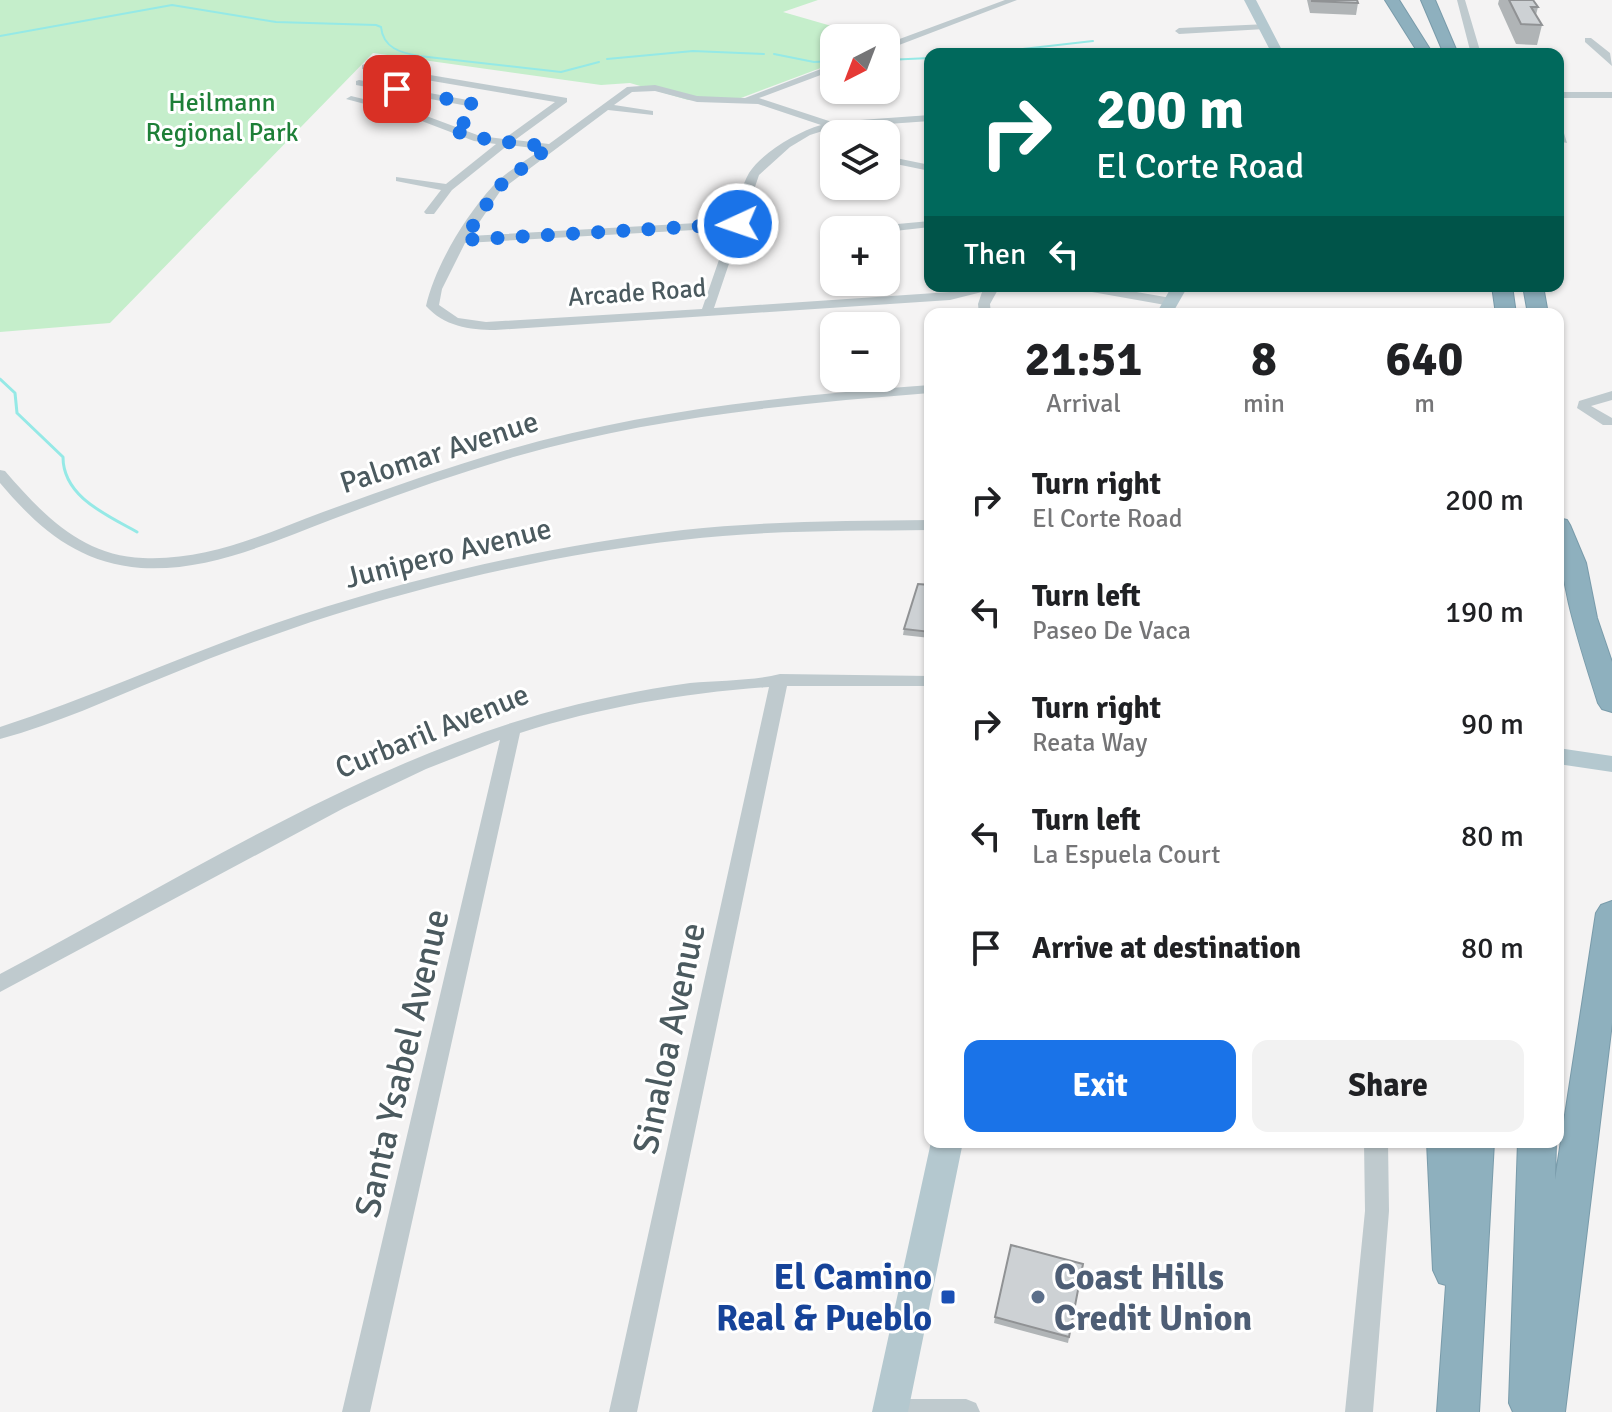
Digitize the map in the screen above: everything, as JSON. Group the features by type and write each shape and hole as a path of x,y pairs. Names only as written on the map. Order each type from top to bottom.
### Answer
{"highway":[{"path":"1392,0 1422,48"},
{"path":"1406,0 1424,48"},
{"path":"1428,0 1448,48"},
{"path":"1564,540 1573,563 1584,618 1612,703"},
{"path":"1544,1412 1591,1047 1612,913"},
{"path":"1446,1148 1461,1371"},
{"path":"1458,1412 1475,1148"},
{"path":"1529,1412 1537,1148"}],"main road":[{"path":"1250,0 1275,48"},
{"path":"1564,757 1601,762"},
{"path":"890,1412 946,1148"}],"street":[{"path":"900,42 1013,0"},
{"path":"1461,0 1474,48"},
{"path":"1179,31 1265,26"},
{"path":"1588,40 1612,63"},
{"path":"365,67 564,100 474,165 448,188 430,212"},
{"path":"747,99 820,72"},
{"path":"359,83 473,104"},
{"path":"464,240 497,188 636,87 655,88 697,99 747,99 769,103 820,121"},
{"path":"450,129 469,120 473,104 496,88"},
{"path":"1564,95 1612,95"},
{"path":"351,99 409,113 472,137 512,139 551,146"},
{"path":"605,107 649,113"},
{"path":"900,120 924,118"},
{"path":"707,311 751,179 758,168 801,136 820,129"},
{"path":"900,162 924,167"},
{"path":"389,185 405,175 448,188"},
{"path":"464,240 738,224"},
{"path":"900,227 924,225"},
{"name":"Arcade Road","path":"464,240 444,271 432,306 450,320 476,326 950,296 967,292"},
{"path":"1107,292 1168,308"},
{"name":"Palomar Avenue","path":"0,474 46,525 73,546 126,562 186,561 258,543 349,507 487,461 593,433 756,405 924,390"},
{"path":"1608,422 1584,408 1584,404 1612,395"},
{"name":"Junipero Avenue","path":"0,733 75,708 251,636 424,582 599,546 686,535 924,525"},
{"name":"Curbaril Avenue","path":"0,984 349,797 421,764 512,729 581,709 647,695 780,679 832,677 924,681"},
{"name":"Sinaloa Avenue","path":"623,1412 780,679"},
{"name":"Santa Ysabel Avenue","path":"356,1412 512,729"},
{"path":"1359,1412 1377,1211 1376,1148"},
{"path":"899,1412 966,1412"}],"green space":[{"name":"Heilmann Regional Park","path":"0,0 818,0 783,12 825,24 820,24 820,68 733,101 688,100 630,83 601,85 373,53 110,323 0,332"}],"building":[{"path":"1357,0 1358,3 1312,1"},
{"path":"1509,0 1533,0 1538,7 1531,7 1542,25 1521,24"},
{"path":"918,584 924,584 924,631 904,629"},
{"name":"Coast Hills Credit Union","path":"1011,1245 1083,1264 1069,1337 995,1317"}],"waterway":[{"path":"0,36 172,5 276,22 376,25 381,27 389,45 419,56 561,72 599,62"},
{"path":"1032,48 1093,41"},
{"path":"607,59 693,51 764,54"},
{"path":"774,54 820,62"},
{"path":"900,59 924,58"},
{"path":"0,379 15,393 17,413 63,457 70,483 79,494 100,511 137,532"}],"place":[{"name":"El Camino Real & Pueblo","path":"948,1297"},
{"name":"Coast Hills Credit Union","path":"1038,1297"}],"route":[{"path":"397,89 473,104 470,120 450,129 460,133 478,139 549,147 497,188 464,240 738,224"}]}
